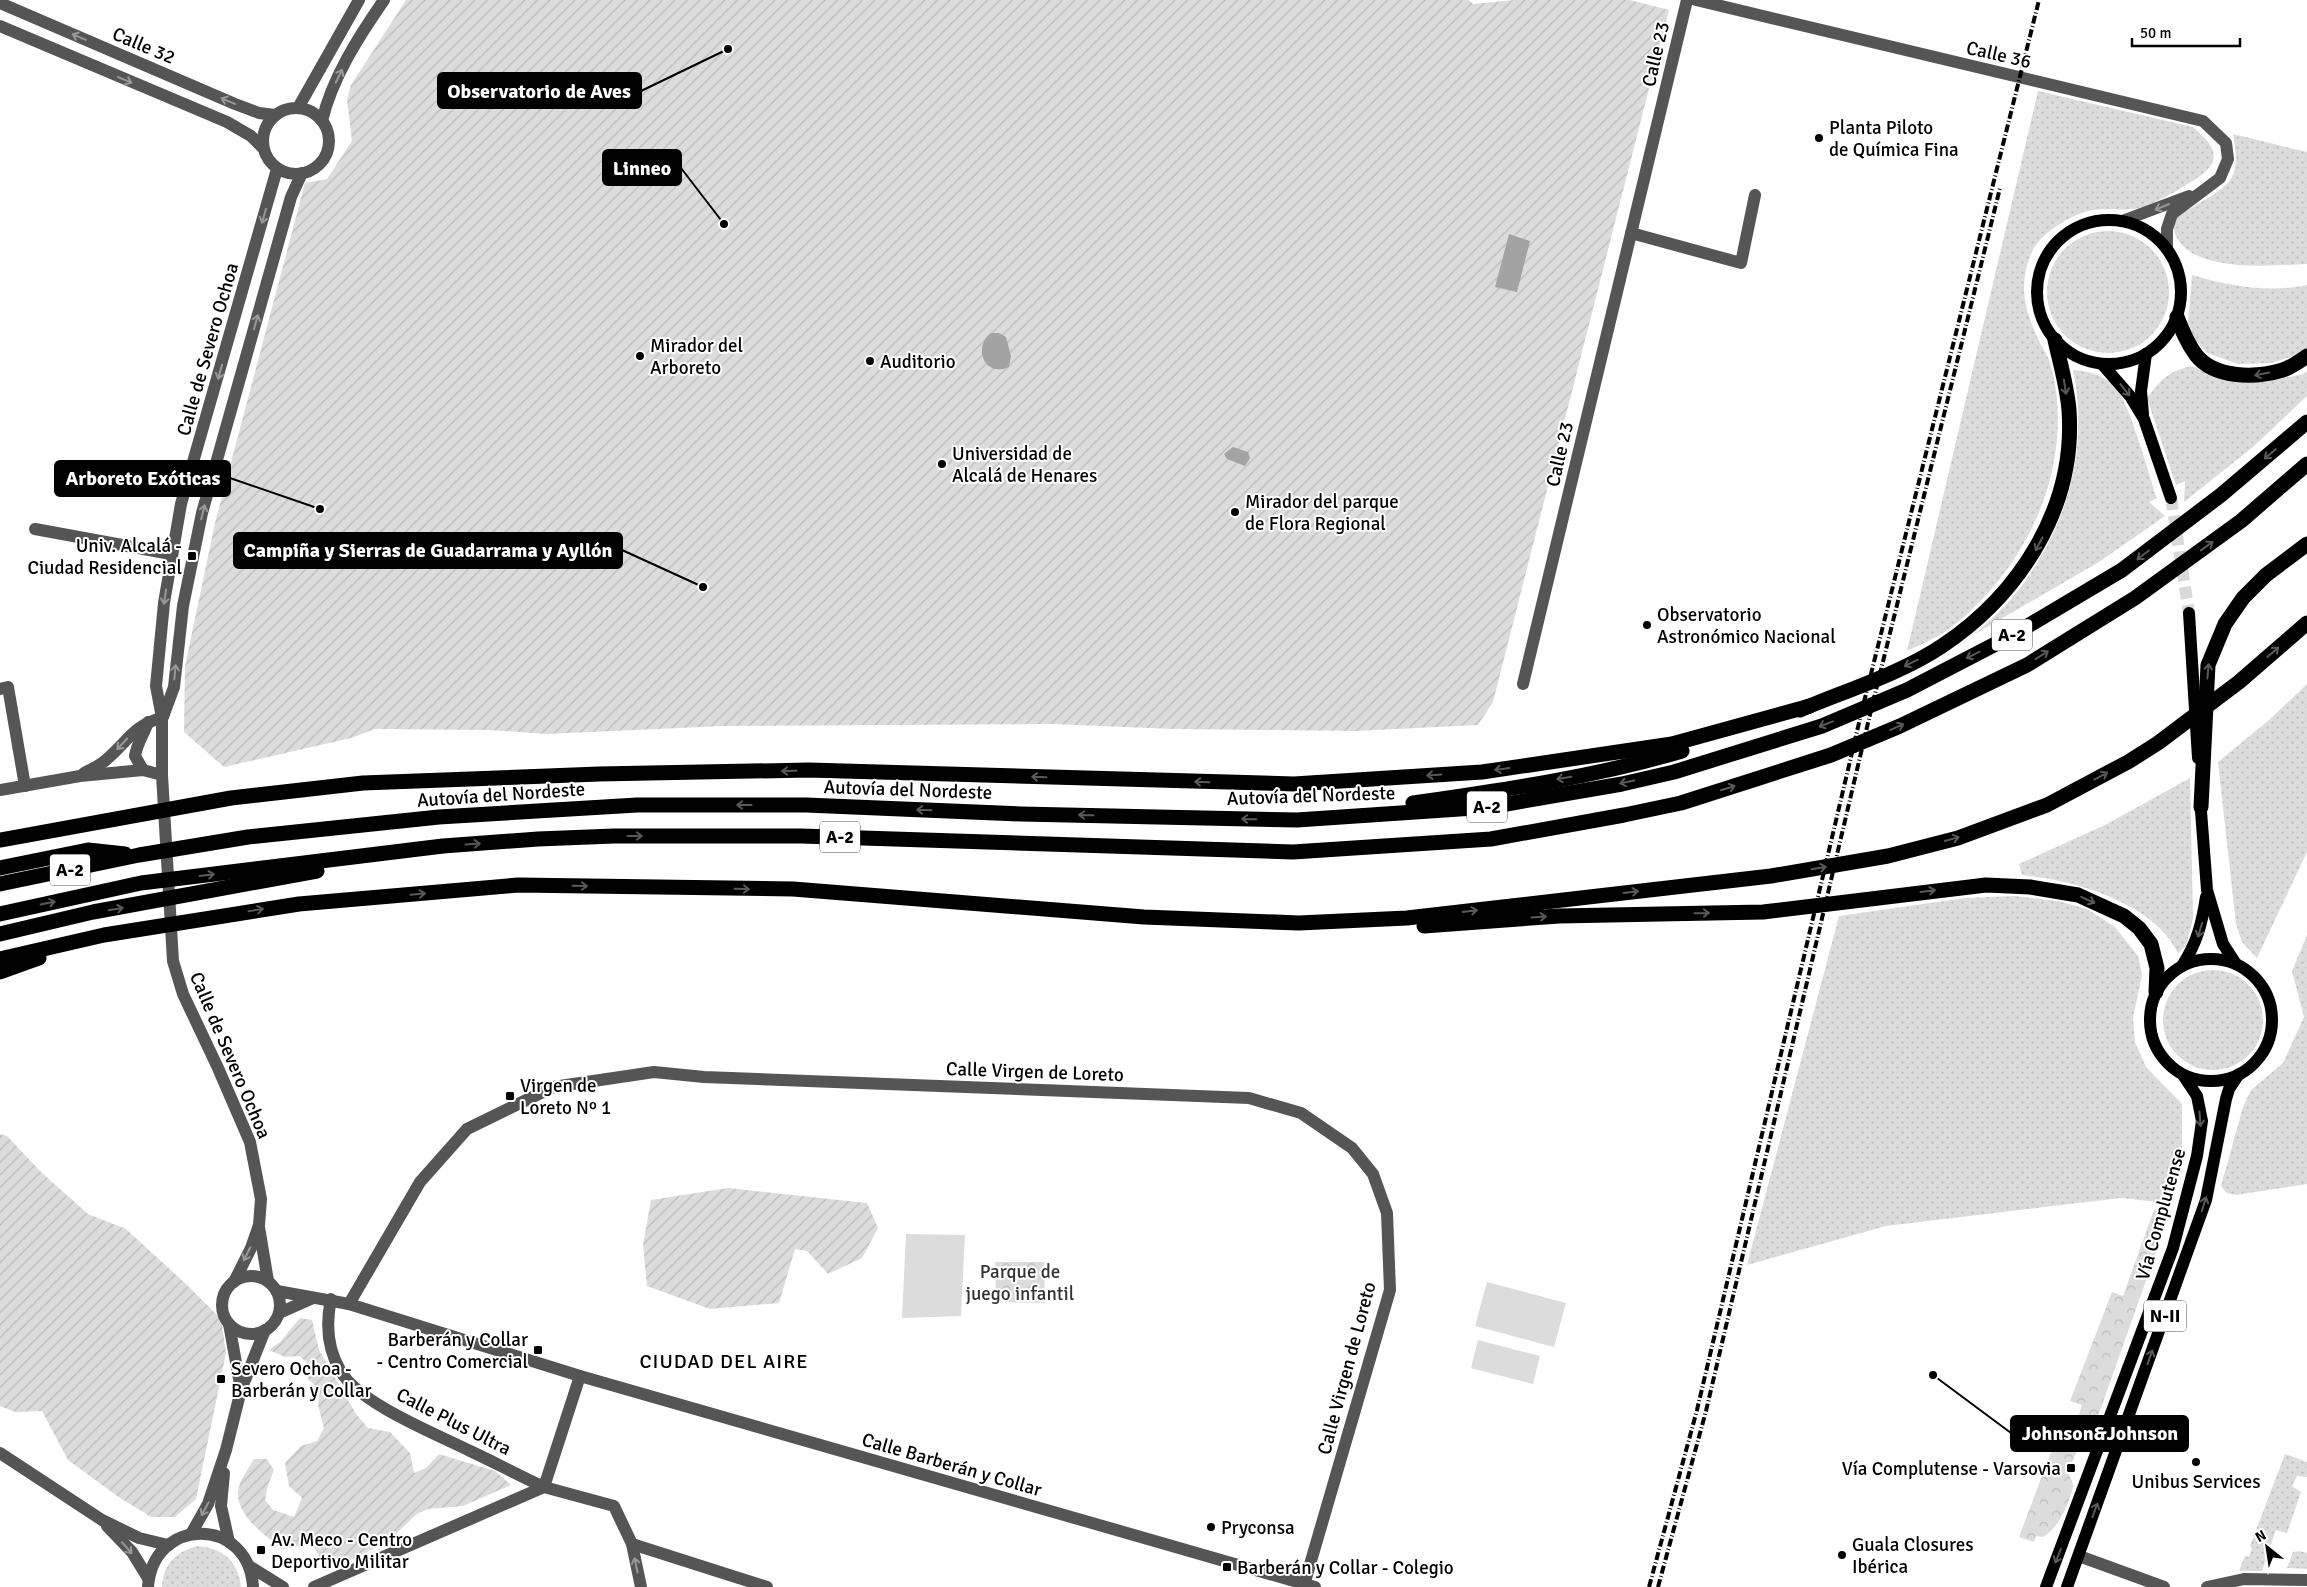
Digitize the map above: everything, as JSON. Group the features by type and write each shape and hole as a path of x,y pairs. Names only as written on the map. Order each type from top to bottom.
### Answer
{"highway":[{"path":"2177,317 2184,337 2197,356 2217,370 2249,376 2285,369 2307,356"},
{"path":"1297,820 1485,792 1612,769 1672,749 1767,725 1908,665 1941,647 1972,624 2005,592 2023,571 2039,545 2051,519 2068,451 2069,411 2055,340"},
{"name":"Autovía del Nordeste","path":"139,855 248,838 439,817 637,805 806,805 1021,814 1297,820 1489,807 1622,784 1674,772 1822,726 1906,690 2011,636 2122,570 2221,495 2307,422"},
{"name":"A-2","path":"0,914 141,883 443,846 614,836 801,836 1293,852 1491,839 1624,815 1681,803 1830,755 1900,726 2027,665 2136,598 2241,521 2307,464"},
{"path":"2201,807 2208,664 2224,624 2243,598 2266,575 2307,544"},
{"path":"1299,923 1407,918 1771,876 1888,856 1958,838 2047,805 2128,762 2158,743 2238,682 2307,622"},
{"path":"0,840 231,798 364,783 599,774 809,770 1294,784 1482,772 1672,749"},
{"path":"0,934 93,912 443,846"},
{"path":"0,868 88,850 139,855"},
{"name":"A-2","path":"0,884 139,855"},
{"path":"0,959 104,935 299,904 518,885 793,890 1144,917 1299,923 1369,930 1559,916 1763,912 1986,885 2030,887 2078,895 2124,916 2139,928 2151,944 2157,968 2156,992"},
{"path":"0,972 104,935"}],"main road":[{"path":"2100,220 2122,221 2139,226 2167,248 2180,277 2181,297 2177,317 2159,344 2146,354 2125,362 2102,364 2085,360 2068,352 2055,340 2043,321 2037,300 2038,277 2046,256 2060,239 2079,226 2100,220"},
{"path":"2144,419 2141,391 2146,354"},
{"path":"2102,364 2130,396 2144,419 2172,498"},
{"path":"2182,966 2194,948 2202,927 2207,890 2189,613"},
{"path":"2207,890 2223,944 2236,964"},
{"path":"2209,958 2236,964 2260,982 2267,995 2272,1021 2266,1046 2255,1062 2239,1074 2211,1081 2202,1081 2183,1075 2167,1064 2156,1048 2150,1030 2150,1011 2156,992 2167,977 2182,966 2209,958"},
{"name":"Vía Complutense","path":"2067,1587 2206,1200 2226,1099 2229,1089 2239,1074"},
{"name":"Vía Complutense","path":"2046,1587 2173,1248 2197,1156 2202,1121 2197,1096 2183,1075"}],"street":[{"path":"298,108 359,0"},
{"path":"322,121 328,100 348,57 384,0"},
{"name":"Calle 23","path":"1523,684 1687,0"},
{"name":"Calle 36","path":"1696,0 2203,121 2226,143 2228,159 2220,178 2172,214 2167,229 2167,248"},
{"name":"Calle 32","path":"0,3 235,104 259,113 275,115"},
{"name":"Calle 32","path":"0,26 226,122 250,136 263,148"},
{"path":"298,108 307,110 322,121 327,130 329,140 327,151 317,166 302,173 285,172 277,169 271,163 263,148 264,130 275,115 298,108"},
{"name":"Calle de Severo Ochoa","path":"268,1281 259,1225 261,1199 250,1142 183,994 173,961 162,776 162,718 156,686 164,603 181,504 277,169"},
{"name":"Calle de Severo Ochoa","path":"162,718 174,687 182,606 202,513 291,197 302,173"},
{"name":"Calle 36","path":"2122,221 2201,192"},
{"path":"1631,233 1741,263 1755,195"},
{"path":"36,529 171,554"},
{"path":"0,689 8,687 26,786"},
{"path":"80,776 106,760 132,732 148,722 162,718"},
{"path":"144,770 135,756 137,743 143,735 148,722"},
{"path":"0,790 80,776 144,770 162,776"},
{"name":"Calle Virgen de Loreto","path":"349,1304 420,1182 467,1129 553,1087 654,1072 704,1077 1249,1098 1301,1114 1352,1148 1373,1174 1387,1213 1390,1290 1309,1586"},
{"name":"Calle de Severo Ochoa","path":"234,1282 259,1225"},
{"path":"229,1324 244,1333 253,1334 266,1330 272,1325 279,1313 280,1298 268,1281 247,1276 234,1282 224,1294 222,1302 225,1317 229,1324 241,1390"},
{"name":"Calle Barberán y Collar","path":"277,1292 331,1299 349,1304 580,1376 1309,1586"},
{"name":"Calle Barberán y Collar","path":"279,1313 313,1298"},
{"name":"Calle Plus Ultra","path":"331,1299 327,1319 331,1349 340,1371 359,1391 395,1414 544,1487 614,1506 632,1544 641,1587"},
{"path":"191,1534 208,1504 226,1450 241,1390 266,1330"},
{"path":"314,1587 544,1487 580,1376"},
{"path":"226,1450 221,1506 229,1542"},
{"path":"0,1453 102,1520 139,1538 168,1544"},
{"path":"102,1520 132,1552 148,1583"},
{"path":"148,1583 155,1560 168,1544 191,1534 204,1533 217,1536 229,1542 244,1556 249,1566 253,1587"},
{"path":"632,1544 767,1587"},
{"path":"2079,1556 2164,1587"},
{"path":"249,1566 283,1587"},
{"path":"2208,1587 2244,1579 2307,1580"}],"green space":[{"name":"Universidad de Alcalá de Henares","path":"406,0 1469,0 1473,4 1514,0 1630,0 1669,10 1493,702 1478,725 1356,731 1173,729 1052,724 723,726 547,734 489,730 375,729 351,738 224,767 184,732 185,666 215,523 305,183 327,179 352,141 347,100 351,85"},
{"path":"2038,91 2193,127 2204,137 2210,146 2213,160 2210,167 2203,174 2159,200 2135,209 2104,209 2079,214 2051,230 2034,247 2025,277 2025,298 2034,330 2051,365 2057,402 2057,438 2051,474 2040,509 2024,542 2004,573 1980,601 1953,626 1936,637 1907,651"},
{"path":"2233,134 2307,152 2307,264 2255,266 2216,262 2199,257 2185,248 2176,236 2174,227 2179,216 2219,191 2231,178 2235,170 2236,161"},
{"path":"2108,231 2131,236 2151,249 2164,269 2169,292 2164,315 2151,335 2131,348 2108,353 2085,348 2065,335 2052,315 2047,292 2052,269 2065,249 2085,236"},
{"path":"2192,275 2249,287 2278,288 2307,285 2307,349 2297,355 2271,363 2238,364 2207,353 2194,338 2188,322"},
{"path":"2192,366 2221,378 2246,382 2272,380 2303,374 2307,371 2307,396 2253,447 2184,502 2185,481 2176,485 2147,398 2171,373"},
{"path":"2073,370 2085,371 2101,377 2115,387 2132,422 2157,498 2149,502 2165,516 2099,562 1975,634 2016,593 2034,569 2060,516 2070,488 2076,459 2078,430 2077,400"},
{"path":"2307,684 2307,852 2257,958 2242,942 2236,924 2218,762 2269,720"},
{"path":"2190,778 2193,919 2186,946 2178,953 2166,935 2150,920 2131,907 2088,888 2022,875 2019,864 2105,825"},
{"path":"2015,896 2058,901 2087,909 2115,927 2138,956 2142,975 2133,1018 2135,1042 2146,1067 2182,1104 2182,1156 2168,1203 2121,1198 1886,1226 1747,1265 1839,916 1965,898"},
{"path":"2307,935 2307,1184 2236,1195 2227,1193 2221,1186 2243,1107 2251,1090 2283,1063 2304,1017 2292,971"},
{"path":"2213,970 2232,974 2249,984 2259,1001 2263,1020 2259,1039 2249,1056 2232,1066 2213,1070 2194,1066 2177,1056 2167,1039 2163,1020 2167,1001 2177,984 2194,974"},
{"path":"0,1134 7,1136 42,1173 88,1214 126,1229 221,1319 226,1353 196,1499 175,1517 151,1517 120,1498 68,1460 42,1411 15,1412 0,1406"},
{"path":"728,1188 867,1203 878,1228 862,1258 828,1274 807,1251 795,1249 779,1303 710,1309 647,1286 643,1245 651,1200"},
{"path":"2154,1210 2163,1216 2165,1227 2091,1436 2083,1439 2071,1463 2069,1472 2073,1487 2069,1501 2058,1522 2043,1537 2036,1536 2034,1542 2019,1537 2065,1415 2078,1418 2082,1405 2070,1401 2112,1292 2123,1296"},
{"path":"906,1234 965,1235 961,1316 902,1318"},
{"name":"Parque de juego infantil","path":"995,1262 1044,1262 1045,1303 996,1302"},
{"path":"1487,1282 1566,1303 1554,1347 1475,1326"},
{"path":"300,1318 312,1320 319,1350 356,1414 368,1428 390,1432 410,1453 414,1473 426,1468 439,1454 495,1471 511,1485 463,1506 428,1509 417,1514 387,1542 348,1561 326,1567 312,1544 282,1549 260,1531 247,1517 242,1509 238,1491 242,1479 254,1459 267,1459 274,1470 265,1500 273,1510 294,1517 302,1498 289,1486 285,1463 301,1446 317,1441 324,1428 318,1405 320,1390 308,1379 308,1364 300,1356 285,1357 269,1350 280,1342"},
{"path":"1478,1340 1540,1356 1533,1384 1471,1368"},
{"path":"2285,1454 2307,1462 2307,1477 2297,1476 2292,1486 2301,1492 2287,1533 2276,1530 2262,1571 2239,1571 2245,1556 2249,1557 2252,1548 2250,1546"},
{"path":"197,1546 222,1553 228,1558 237,1570 241,1587 162,1587 165,1572 172,1560 183,1552"},
{"path":"2293,1552 2307,1553 2307,1569 2287,1568"}],"shaded area":[{"path":"1509,234 1530,241 1517,292 1495,287"},
{"path":"991,333 999,333 1006,337 1011,356 1009,367 1000,369 987,365 982,352 983,345"},
{"path":"1233,447 1248,452 1250,458 1245,466 1227,459 1224,454"}],"tunnel":[{"path":"2171,498 2189,613"}],"railway":[{"path":"1649,1587 1697,1410 1863,706 2039,0"},
{"path":"1658,1587 1706,1411 1872,706 2000,188"}],"place":[{"name":"Observatorio de Aves","path":"728,49"},
{"name":"Planta Piloto de Química Fina","path":"1819,138"},
{"name":"Linneo","path":"724,224"},
{"name":"Mirador del Arboreto","path":"640,356"},
{"name":"Auditorio","path":"870,361"},
{"name":"Universidad de Alcalá de Henares","path":"942,464"},
{"name":"Arboreto Exóticas","path":"320,509"},
{"name":"Mirador del parque de Flora Regional","path":"1235,512"},
{"name":"Univ. Alcalá - Ciudad Residencial","path":"192,556"},
{"name":"Campiña y Sierras de Guadarrama y Ayllón","path":"703,587"},
{"name":"Observatorio Astronómico Nacional","path":"1647,625"},
{"name":"Virgen de Loreto Nº 1","path":"510,1096"},
{"name":"Barberán y Collar - Centro Comercial","path":"538,1350"},
{"name":"Johnson&Johnson","path":"1933,1375"},
{"name":"Severo Ochoa - Barberán y Collar","path":"221,1379"},
{"name":"Unibus Services","path":"2196,1462"},
{"name":"Vía Complutense - Varsovia","path":"2071,1468"},
{"name":"Pryconsa","path":"1211,1527"},
{"name":"Av. Meco - Centro Deportivo Militar","path":"261,1550"},
{"name":"Guala Closures Ibérica","path":"1842,1555"},
{"name":"Barberán y Collar - Colegio","path":"1227,1567"}],"district":[{"name":"CIUDAD DEL AIRE","path":"724,1361"}]}
